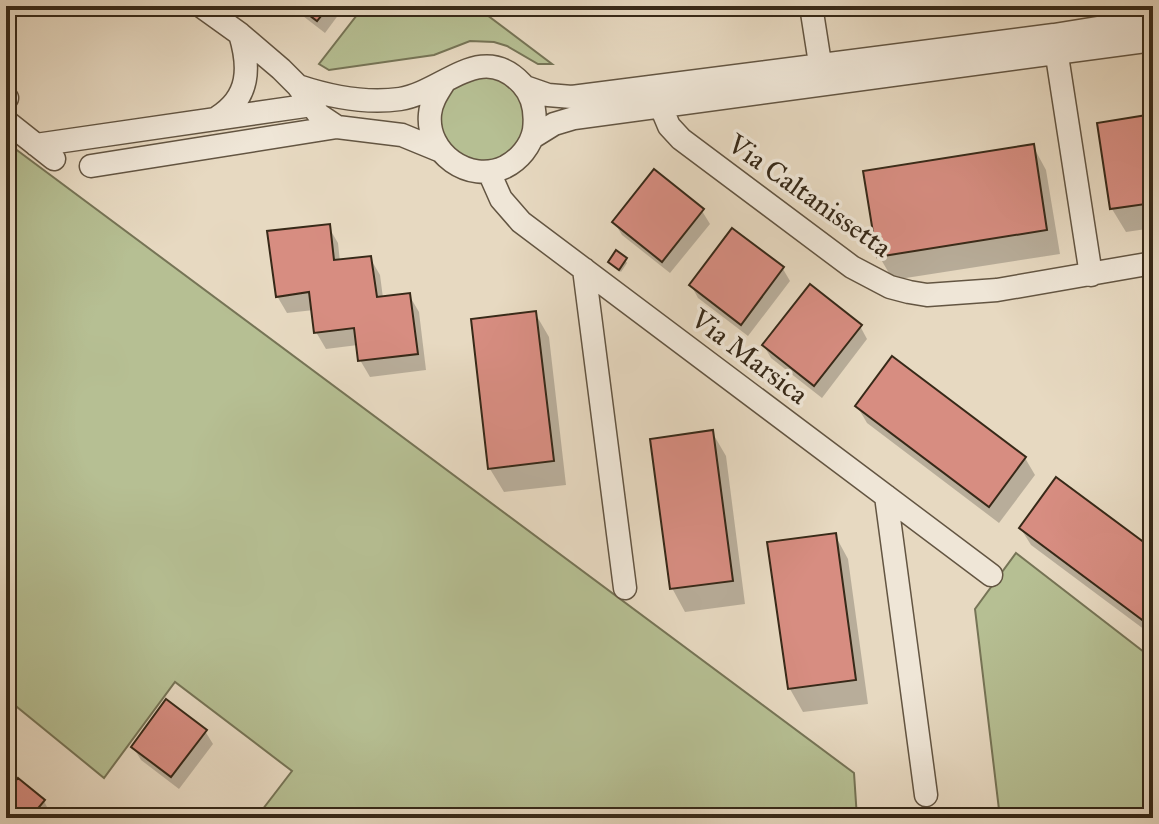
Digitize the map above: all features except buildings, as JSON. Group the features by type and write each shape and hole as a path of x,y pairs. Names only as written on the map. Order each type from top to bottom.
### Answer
{"street":[{"path":"201,6 240,34 298,86 319,115 337,127"},
{"path":"811,6 821,74"},
{"name":"Via Caltanissetta","path":"1056,45 1153,19"},
{"path":"216,118 233,106 243,93 246,59 240,34"},
{"name":"Via Caltanissetta","path":"525,87 548,95 572,97 656,95 1056,45 1153,40"},
{"path":"1056,45 1091,275"},
{"path":"298,86 327,96 356,101 400,99 424,92 460,71 478,66 496,68 512,75 525,87 534,110 533,137 516,160 504,168 489,172 471,171 454,164 441,151 432,134 430,115 435,97 445,81"},
{"name":"Via Caltanissetta","path":"656,95 669,126 681,139 852,267 890,287 927,295 961,294 1032,286 1153,263"},
{"name":"Via Caltanissetta","path":"533,137 564,120 656,95"},
{"path":"6,121 45,152 132,130 312,105"},
{"path":"91,166 337,127 402,135 441,151"},
{"path":"132,130 136,159"},
{"name":"Via Marsica","path":"489,172 501,199 513,215 991,575"},
{"path":"584,269 625,588"},
{"path":"886,496 926,795"}],"green space":[{"path":"364,6 475,6 552,64 538,64 494,42 470,41 434,55 329,70 319,64"},
{"path":"483,76 507,83 519,95 526,119 519,143 507,155 483,162 459,155 447,143 440,119 447,95 459,83"},
{"path":"6,142 854,773 857,818 256,818 292,771 175,682 104,778 6,698 6,469 11,462 6,459"},
{"path":"1016,553 1153,659 1153,808 1000,818 975,609"}]}
